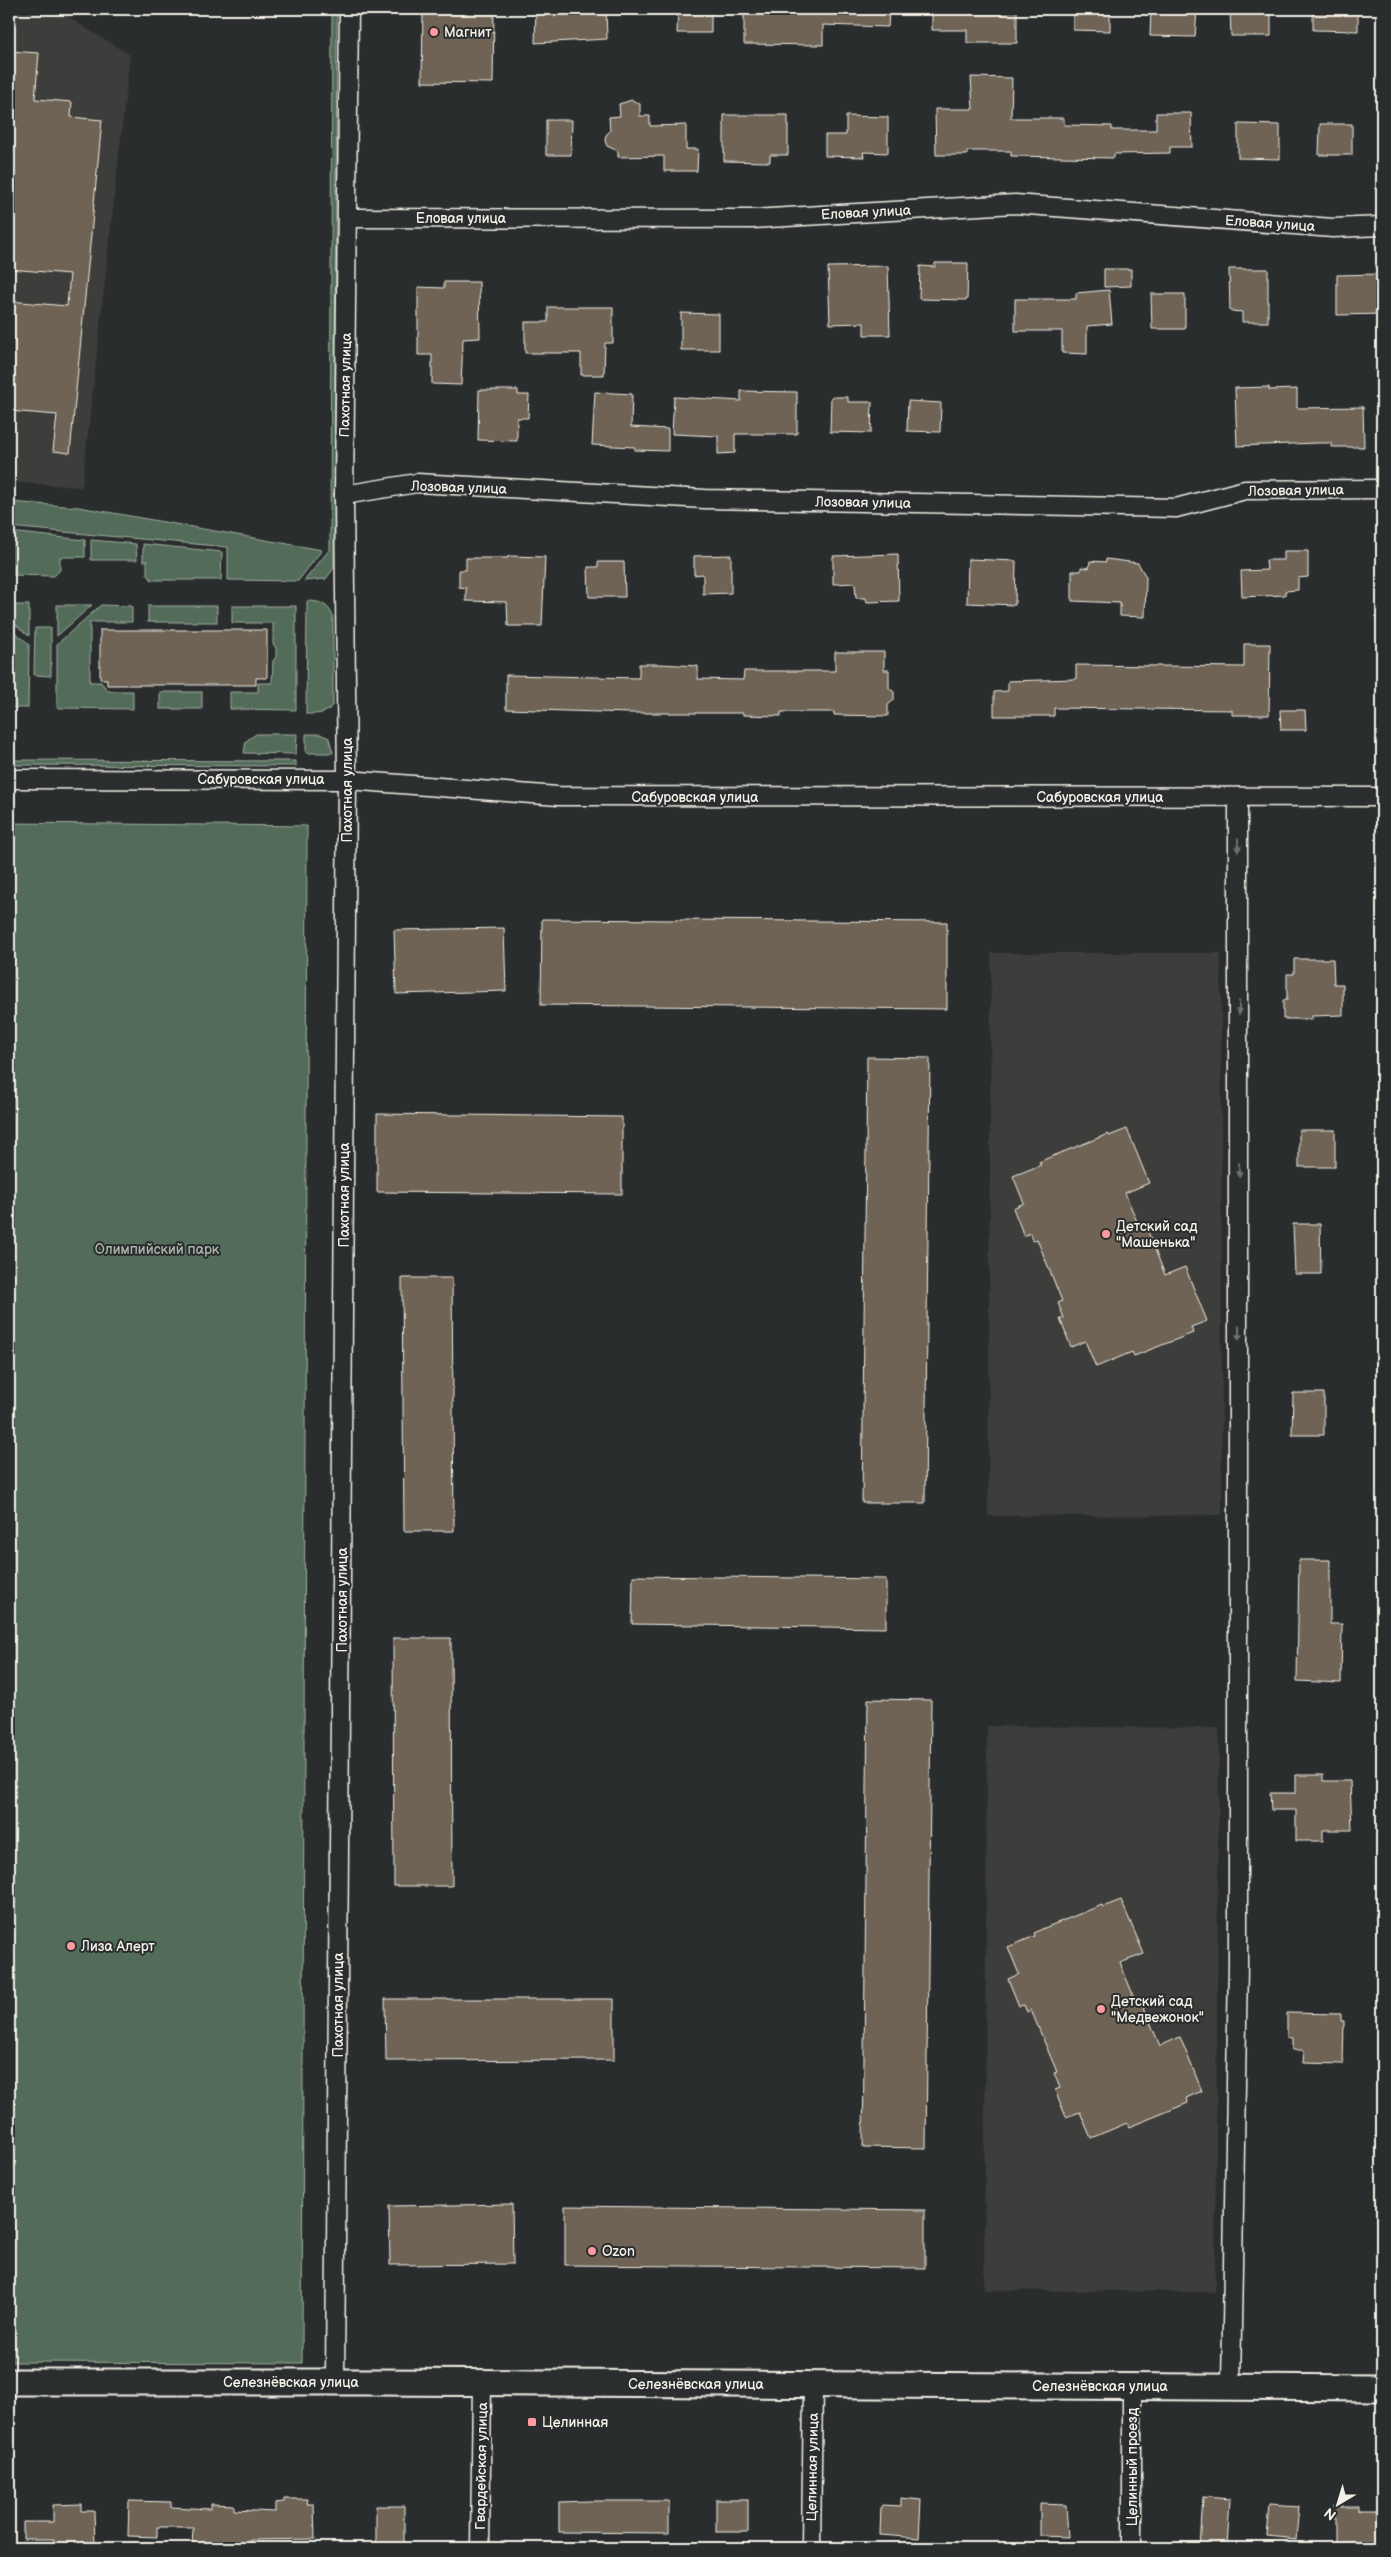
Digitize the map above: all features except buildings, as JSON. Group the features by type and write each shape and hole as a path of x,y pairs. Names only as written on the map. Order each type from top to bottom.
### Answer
{"street":[{"name":"Пахотная улица","path":"335,2382 347,780 344,494 349,9"},
{"name":"Еловая улица","path":"348,218 752,219 1015,204 1333,228 1382,226"},
{"name":"Лозовая улица","path":"344,494 417,483 705,499 1176,508 1245,490 1382,490"},
{"name":"Сабуровская улица","path":"9,779 347,780 558,796 1382,797"},
{"path":"1231,2387 1238,1963 1238,797"},
{"name":"Селезнёвская улица","path":"9,2382 1382,2388"},
{"name":"Гвардейская улица","path":"480,2548 482,2383"},
{"name":"Целинная улица","path":"811,2548 813,2385"},
{"name":"Целинный проезд","path":"1132,2386 1132,2548"}],"shaded area":[{"path":"9,9 55,9 130,55 82,487 9,482"},
{"name":"Детский сад \"Машенька\"","path":"991,953 1221,953 1222,1515 988,1516"},
{"name":"Детский сад \"Медвежонок\"","path":"987,1726 1219,1728 1215,2292 984,2290"}],"green space":[{"path":"332,9 337,9 334,568 326,579 304,581 330,549"},
{"path":"9,502 79,507 322,550 298,581 228,580 228,547 9,527"},
{"path":"9,532 85,540 85,557 60,557 60,570 54,576 9,575"},
{"path":"91,540 136,544 137,560 91,560"},
{"path":"143,544 222,552 221,580 152,580 147,574 147,561 143,561"},
{"path":"307,601 323,604 333,616 333,704 325,712 318,714 306,714"},
{"path":"9,605 29,605 29,636 9,619"},
{"path":"57,605 92,605 57,636"},
{"path":"101,605 132,606 132,622 90,622 90,682 101,682 108,691 133,691 133,709 57,708 57,644"},
{"path":"148,606 217,606 217,622 148,622"},
{"path":"232,606 296,606 296,710 230,709 230,692 258,692 258,683 272,683 273,661 276,657 276,648 273,644 273,623 232,623"},
{"path":"9,627 29,644 28,708 9,708"},
{"path":"35,628 51,628 51,676 34,675"},
{"path":"160,692 202,692 202,709 160,709"},
{"path":"256,734 297,734 296,754 244,753 246,741"},
{"path":"306,734 320,734 329,738 333,753 306,753"},
{"path":"9,760 296,761 296,766 9,765"},
{"name":"Олимпийский парк","path":"9,823 307,826 302,2363 9,2362"}],"place":[{"name":"Магнит","path":"434,32"},
{"name":"Детский сад \"Машенька\"","path":"1106,1234"},
{"name":"Лиза Алерт","path":"71,1946"},
{"name":"Детский сад \"Медвежонок\"","path":"1101,2009"},
{"name":"Ozon","path":"592,2251"},
{"name":"Целинная","path":"532,2422"}]}
